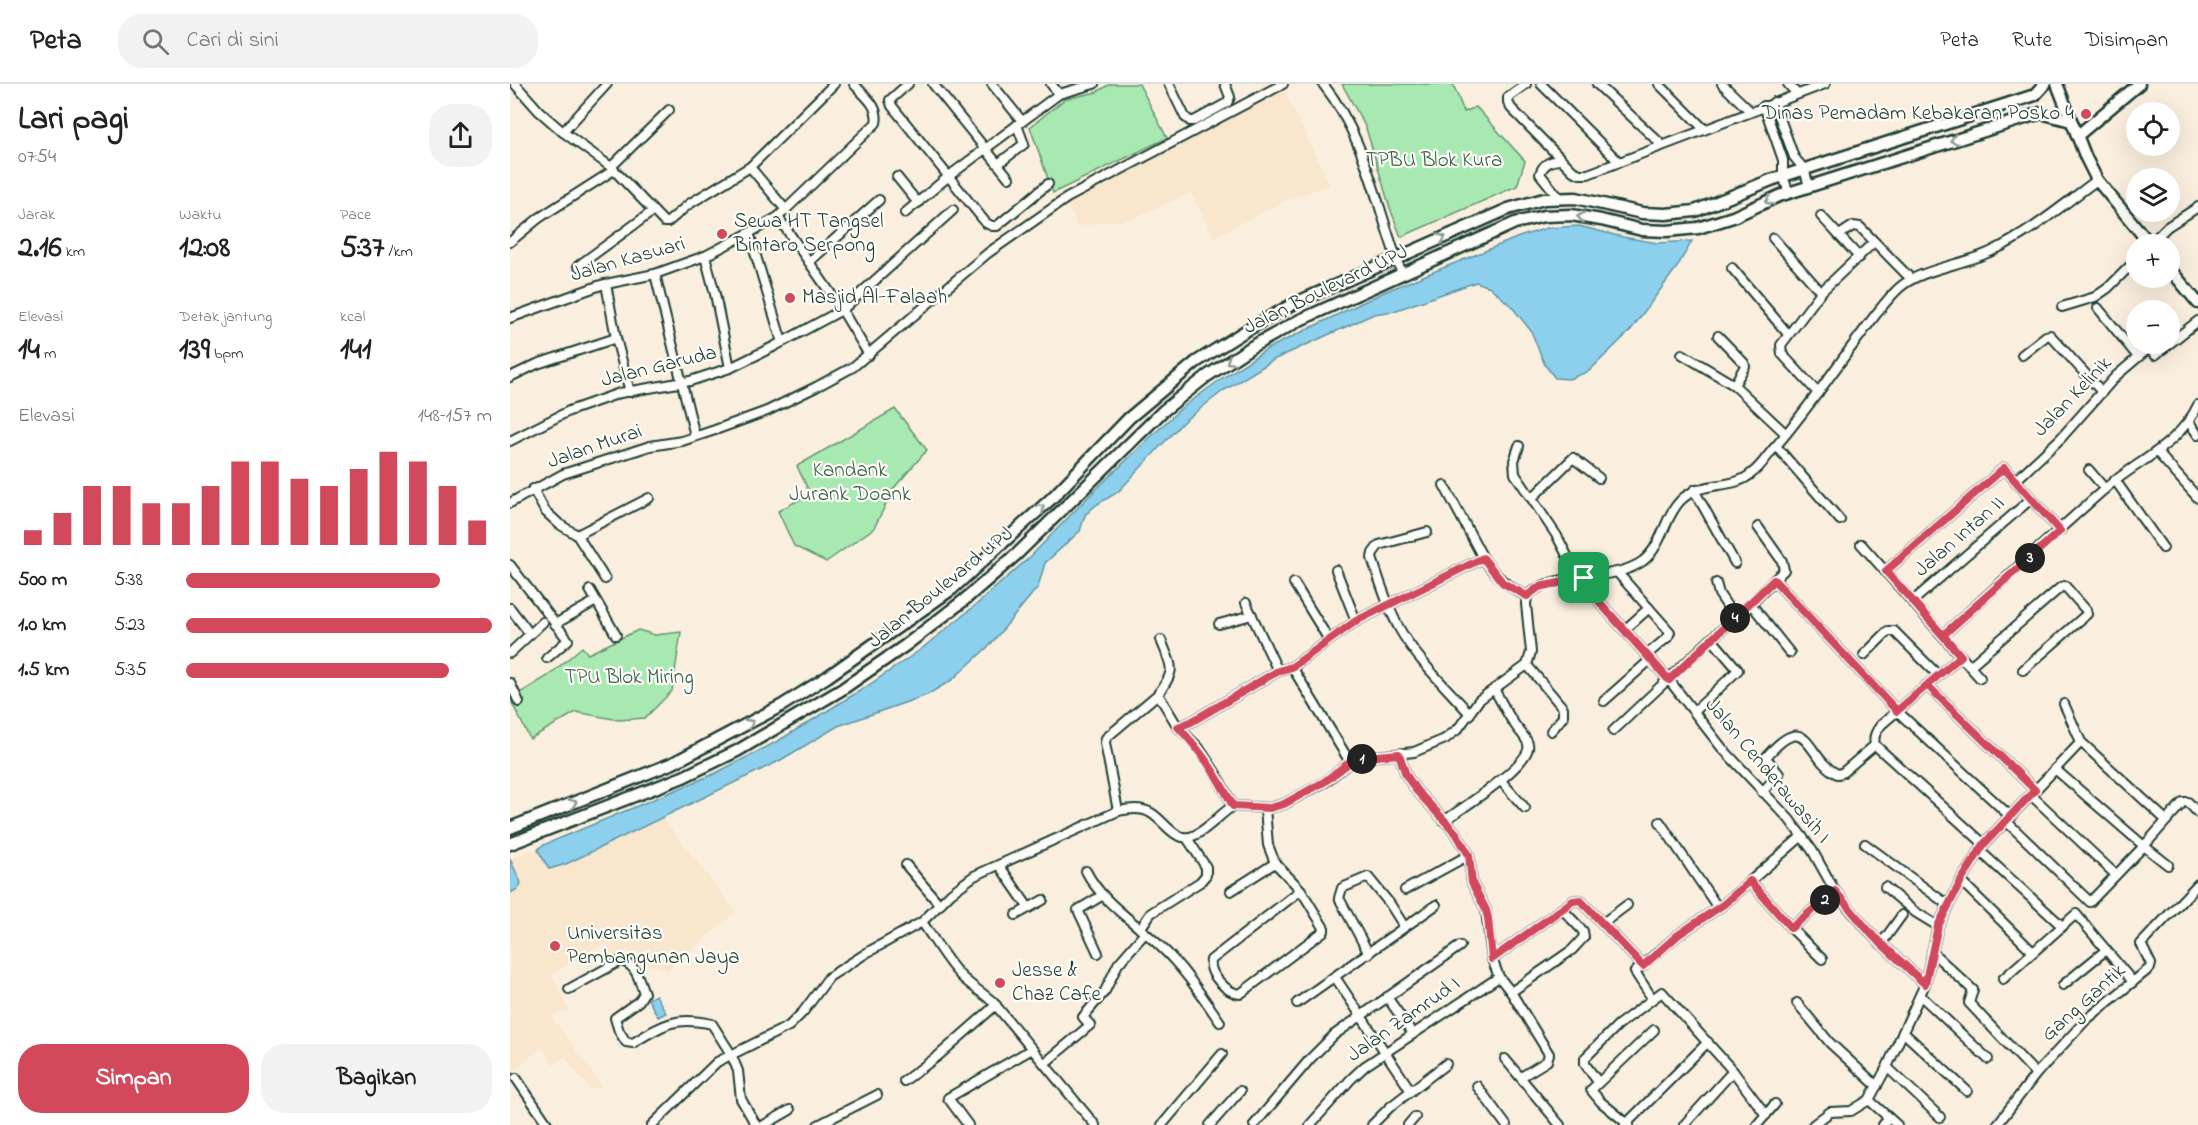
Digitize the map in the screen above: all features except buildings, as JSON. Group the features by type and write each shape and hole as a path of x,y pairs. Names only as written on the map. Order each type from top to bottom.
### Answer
{"street":[{"path":"516,84 539,111 613,169 664,222 671,220 689,204 750,167 834,84"},
{"path":"563,132 607,84"},
{"name":"Jalan Kasuari","path":"510,318 606,284 655,274 705,256 778,217 876,123 878,114 875,107 854,84"},
{"path":"908,84 890,100 986,223 997,226 1047,184"},
{"path":"933,84 1009,178"},
{"path":"992,84 1020,123 1024,144 998,164"},
{"path":"1051,84 1059,94"},
{"path":"905,213 949,176 1059,94 1094,84"},
{"path":"1168,84 1185,117 1190,122 1227,103 1230,97 1225,84"},
{"name":"Jalan Murai","path":"510,502 563,474 601,460 695,436 767,411 853,367 988,253 1067,198 1282,84"},
{"path":"1323,84 1338,102 1357,140 1402,274"},
{"path":"1526,84 1508,98 1511,108 1573,171 1580,174 1588,174 1825,84"},
{"path":"1541,84 1620,162"},
{"path":"1597,84 1662,145"},
{"path":"1659,84 1704,129"},
{"path":"1722,84 1750,111"},
{"path":"1788,84 1797,94"},
{"name":"Jalan Boulevard UPJ","path":"514,826 673,763 781,706 827,678 952,589 1044,505 1130,418 1196,362 1293,304 1508,208 1544,200 1576,198 1642,213 1666,214 1695,211 1783,176 2035,95 2045,84"},
{"path":"2057,84 2097,180 2142,234"},
{"path":"2077,136 2139,84"},
{"path":"2035,95 2041,112 2071,121"},
{"path":"1774,102 1794,157 1804,169 1809,186"},
{"path":"1764,106 1784,160 1783,176 1789,193"},
{"path":"510,242 539,218 613,169 669,110"},
{"name":"Jalan Boulevard UPJ","path":"510,844 683,777 737,751 842,690 963,601 1017,554 1163,411 1207,376 1253,346 1300,320 1515,223 1544,216 1571,215 1642,230 1667,231 1698,228 1733,217 1809,186 2041,112"},
{"path":"1784,160 1794,157"},
{"path":"1560,199 1540,174 1550,162 1562,160"},
{"path":"750,167 786,210"},
{"path":"897,177 918,202"},
{"path":"1527,596 1539,587 1617,572 1643,560 1660,538 1676,505 1694,490 1744,479 1755,470 1786,434 1897,290 1911,279 1955,266 1999,248 2030,229 2097,180"},
{"path":"809,262 879,200"},
{"path":"2160,234 2198,207"},
{"name":"Jalan Garuda","path":"510,441 569,411 630,392 682,382 730,369 782,342 842,310 953,210"},
{"path":"578,266 653,211"},
{"path":"1821,216 1858,257"},
{"path":"778,217 842,310 869,355"},
{"path":"1839,235 1857,225 1911,279"},
{"path":"749,233 782,342"},
{"path":"1773,238 1821,292"},
{"path":"1818,393 1782,354 1781,345 1821,292 1874,242"},
{"path":"705,256 730,369"},
{"path":"1732,268 1788,334"},
{"path":"2062,308 2095,297 2126,270"},
{"path":"655,274 695,436"},
{"path":"2180,281 2198,303"},
{"path":"606,284 616,338 630,392"},
{"name":"Jalan Kelinik","path":"2015,481 2061,438 2102,392 2138,357 2098,308"},
{"path":"2138,357 2149,348 2155,356 2198,321"},
{"path":"2022,355 2050,335 2102,392"},
{"path":"1718,336 1744,363 1734,385"},
{"path":"510,377 537,364 616,338"},
{"path":"1682,354 1734,385 1786,434"},
{"path":"1943,635 2115,480 2157,452 2189,423 2198,405"},
{"path":"2189,423 2198,435"},
{"name":"Jalan Cenderawasih I","path":"1519,446 1514,461 1515,474 1557,536 1581,578 1601,604 1650,656 1722,748 1789,819 1802,836 1835,891 1881,944 1925,984"},
{"path":"1776,446 1840,520"},
{"path":"2157,452 2198,498"},
{"path":"1532,498 1573,458 1599,478"},
{"path":"1886,571 2004,468 2060,531"},
{"path":"2089,470 2105,489"},
{"path":"2115,480 2163,548"},
{"path":"1444,485 1483,558 1503,583 1527,596"},
{"path":"533,489 545,511 559,524 577,535 605,579"},
{"path":"1694,490 1735,564"},
{"path":"577,535 649,498"},
{"name":"Jalan Intan II","path":"1913,602 2031,499"},
{"path":"1613,731 1751,604 1784,570 1783,564 1758,526"},
{"path":"1427,532 1376,548 1372,558 1388,606 1400,630 1417,654 1470,714"},
{"path":"1861,544 1980,678"},
{"path":"1178,727 1198,718 1278,671 1292,667 1356,621 1483,558"},
{"path":"510,565 568,640 547,658"},
{"path":"1336,570 1356,621"},
{"path":"1604,701 1670,633 1617,572"},
{"path":"1774,580 1897,711 2090,902 2183,802 2188,802 2198,813"},
{"path":"1294,583 1329,640"},
{"path":"1716,583 1719,594 1735,618"},
{"path":"1970,666 2061,586 2068,588 2086,610 2085,616 2023,670"},
{"path":"590,590 616,635"},
{"path":"652,1125 717,1062 789,1026 803,1012 829,977 922,922 951,892 975,876 1118,811 1133,809 1145,811 1152,814 1177,836 1187,838 1195,835 1233,806 1265,808 1284,804 1324,782 1350,762 1414,752 1445,739 1458,729 1479,700 1527,665 1532,651 1527,596"},
{"path":"555,624 596,601"},
{"path":"1246,603 1278,671"},
{"path":"1751,604 1790,653"},
{"path":"510,608 530,634"},
{"path":"1628,627 1649,608"},
{"path":"1220,624 1252,615"},
{"path":"510,653 543,622"},
{"path":"1864,656 1888,631 1894,631 1938,675"},
{"path":"1118,811 1106,738 1158,694 1171,677 1172,666 1161,640"},
{"path":"1694,712 1738,670 1716,644"},
{"path":"1762,792 1779,774 1767,756 1789,736 1794,734 1802,737 1837,774 1842,773 1875,744 1876,733 1897,711 1961,656"},
{"path":"1527,665 1563,708 1562,719 1551,731"},
{"path":"1292,667 1350,762"},
{"path":"510,683 519,702"},
{"path":"1927,685 2116,875"},
{"path":"1444,820 1501,781 1529,748 1494,689"},
{"path":"1158,694 1178,727 1199,748 1233,806"},
{"path":"2064,704 2080,742 2166,820"},
{"path":"1813,1125 1830,1112 1851,1111 1869,1100 1887,1067 1925,984 1938,926 1961,881 1982,848 2080,742"},
{"path":"1875,744 2062,926"},
{"path":"1399,754 1406,775 1416,790 1456,833 1469,855 1472,883 1486,910 1492,959 1499,977 1511,992 1549,1054 1547,1061 1521,1077"},
{"path":"2055,769 2168,865"},
{"path":"1501,781 1525,808"},
{"path":"1265,808 1268,845 1275,863 1301,891 1324,931 1240,994 1230,992 1211,970 1211,960 1301,891"},
{"path":"1660,822 1718,908"},
{"path":"514,826 523,839"},
{"path":"1652,998 1634,973 1678,935 1718,908 1802,836"},
{"path":"1046,1063 1090,1025 1083,1017 1105,991 1118,964 1143,931 1151,913 1200,882 1206,875 1206,867 1187,838"},
{"path":"1865,844 1948,905"},
{"path":"1405,890 1469,855"},
{"path":"1232,891 1275,863"},
{"path":"906,865 940,905"},
{"path":"999,865 1028,907"},
{"path":"1086,871 1092,884 1173,959 1220,1022"},
{"path":"1369,954 1339,898 1342,888 1368,877 1404,926"},
{"path":"1750,881 1822,959"},
{"path":"1961,881 2033,952"},
{"name":"Gang Gantik","path":"1997,1125 2036,1074 2086,1020 2151,966 2141,944 2198,884"},
{"path":"1885,887 1938,926"},
{"path":"1791,928 1835,891"},
{"path":"1098,953 1078,910 1103,895"},
{"path":"1016,915 1043,900"},
{"path":"1492,959 1573,901 1580,900 1643,966"},
{"path":"1297,1003 1436,905"},
{"path":"1603,923 1628,905"},
{"path":"1511,992 1572,950 1584,937 1583,931 1562,909"},
{"path":"2003,979 2076,914 2133,981"},
{"path":"1881,944 1902,915"},
{"path":"922,922 958,973 980,989 996,1005 1095,1125"},
{"path":"1255,1125 1310,1059 1334,1035 1460,946"},
{"path":"2063,985 2106,950"},
{"path":"1932,952 1973,990 1970,1003 2036,1074"},
{"path":"569,989 620,961 628,963 637,973 644,993 639,1001 615,1018 626,1042 633,1043 677,1020 712,1024 731,1054 738,1071 741,1099 756,1125"},
{"name":"Jalan Zamrud I","path":"1310,1125 1350,1079 1365,1066 1499,977"},
{"path":"1335,978 1411,1091"},
{"path":"1599,1082 1584,1060 1618,1025 1659,992 1664,993 1708,1042 1766,1115"},
{"path":"1920,995 1988,1059"},
{"path":"1387,997 1413,1034"},
{"path":"1797,1003 1830,1043 1877,1086"},
{"path":"904,1081 938,1056 996,1005"},
{"path":"1653,1030 1592,1088 1601,1102 1627,1124 1708,1042"},
{"path":"1903,1032 1967,1091"},
{"path":"968,1125 948,1098 1032,1049"},
{"path":"1162,1125 1222,1054"},
{"path":"1504,1059 1560,1125"},
{"path":"1372,1125 1446,1064"},
{"path":"1887,1067 1940,1117"},
{"path":"1684,1125 1733,1071"},
{"path":"516,1078 548,1125"},
{"path":"1478,1086 1506,1125"},
{"path":"1210,1125 1240,1091"},
{"path":"818,1125 877,1095"},
{"path":"1869,1100 1897,1125"},
{"path":"1757,1125 1775,1104"},
{"path":"764,1125 790,1110"},
{"path":"1408,1125 1415,1117"},
{"path":"1883,1125 1889,1118"}],"shaded area":[{"path":"1284,90 1330,185 1291,198 1214,237 1191,193 1131,219 1077,226 1066,202"},
{"name":"Universitas Pembangunan Jaya","path":"650,802 736,912 668,970 653,965 638,971 627,950 613,957 606,943 551,974 569,1010 551,1016 602,1086 591,1090 565,1057 553,1065 542,1047 514,1071 510,1067 510,859"}],"green space":[{"path":"1110,84 1139,84 1167,138 1053,193 1030,127 1065,99 1097,92"},
{"name":"TPBU Blok Kura","path":"1342,84 1453,84 1464,112 1476,107 1525,161 1517,186 1401,237 1366,128"},
{"name":"Kandank Jurank Doank","path":"895,409 927,450 894,488 874,528 826,562 794,546 778,511 810,494 797,466"},
{"name":"TPU Blok Miring","path":"638,630 655,635 681,632 672,691 645,718 619,720 576,712 530,739 510,699 548,676 582,647 588,654"}],"water":[{"path":"1579,226 1658,243 1692,241 1677,267 1630,331 1589,371 1569,379 1555,378 1545,365 1531,331 1512,307 1490,287 1476,282 1394,311 1374,314 1275,359 1223,391 1183,422 1118,492 1096,505 1085,515 1080,531 1045,563 1038,587 990,645 952,680 927,695 838,726 779,761 566,864 549,869 538,850 541,846 714,774 778,741 863,689 920,650 1031,556 1091,494 1179,410 1267,349 1384,292 1519,237 1547,228"},
{"path":"510,859 521,883 518,889 510,893"},
{"path":"656,995 666,1013 658,1017 648,999"}],"place":[{"name":"Dinas Pemadam Kebakaran Posko 4","path":"2086,114"},
{"name":"Sewa HT Tangsel Bintaro Serpong","path":"722,234"},
{"name":"Masjid Al-Falaah","path":"790,298"},
{"name":"Universitas Pembangunan Jaya","path":"555,946"},
{"name":"Jesse & Chaz Cafe","path":"1000,983"}],"route":[{"path":"1584,578 1539,587 1527,596 1503,583 1483,558 1356,621 1292,667 1278,671 1191,722 1178,727 1199,748 1233,806 1270,808 1284,804 1324,782 1350,762 1399,754 1406,775 1416,790 1456,833 1469,855 1472,883 1488,918 1492,959 1573,901 1580,900 1643,966 1678,935 1724,904 1750,881 1791,928 1835,891 1873,936 1925,984 1938,926 1961,881 1984,844 2035,790 1927,685 1961,656 1943,635 2060,531 2004,468 1886,571 1961,656 1897,711 1774,580 1669,680 1601,604 1584,578"}]}
